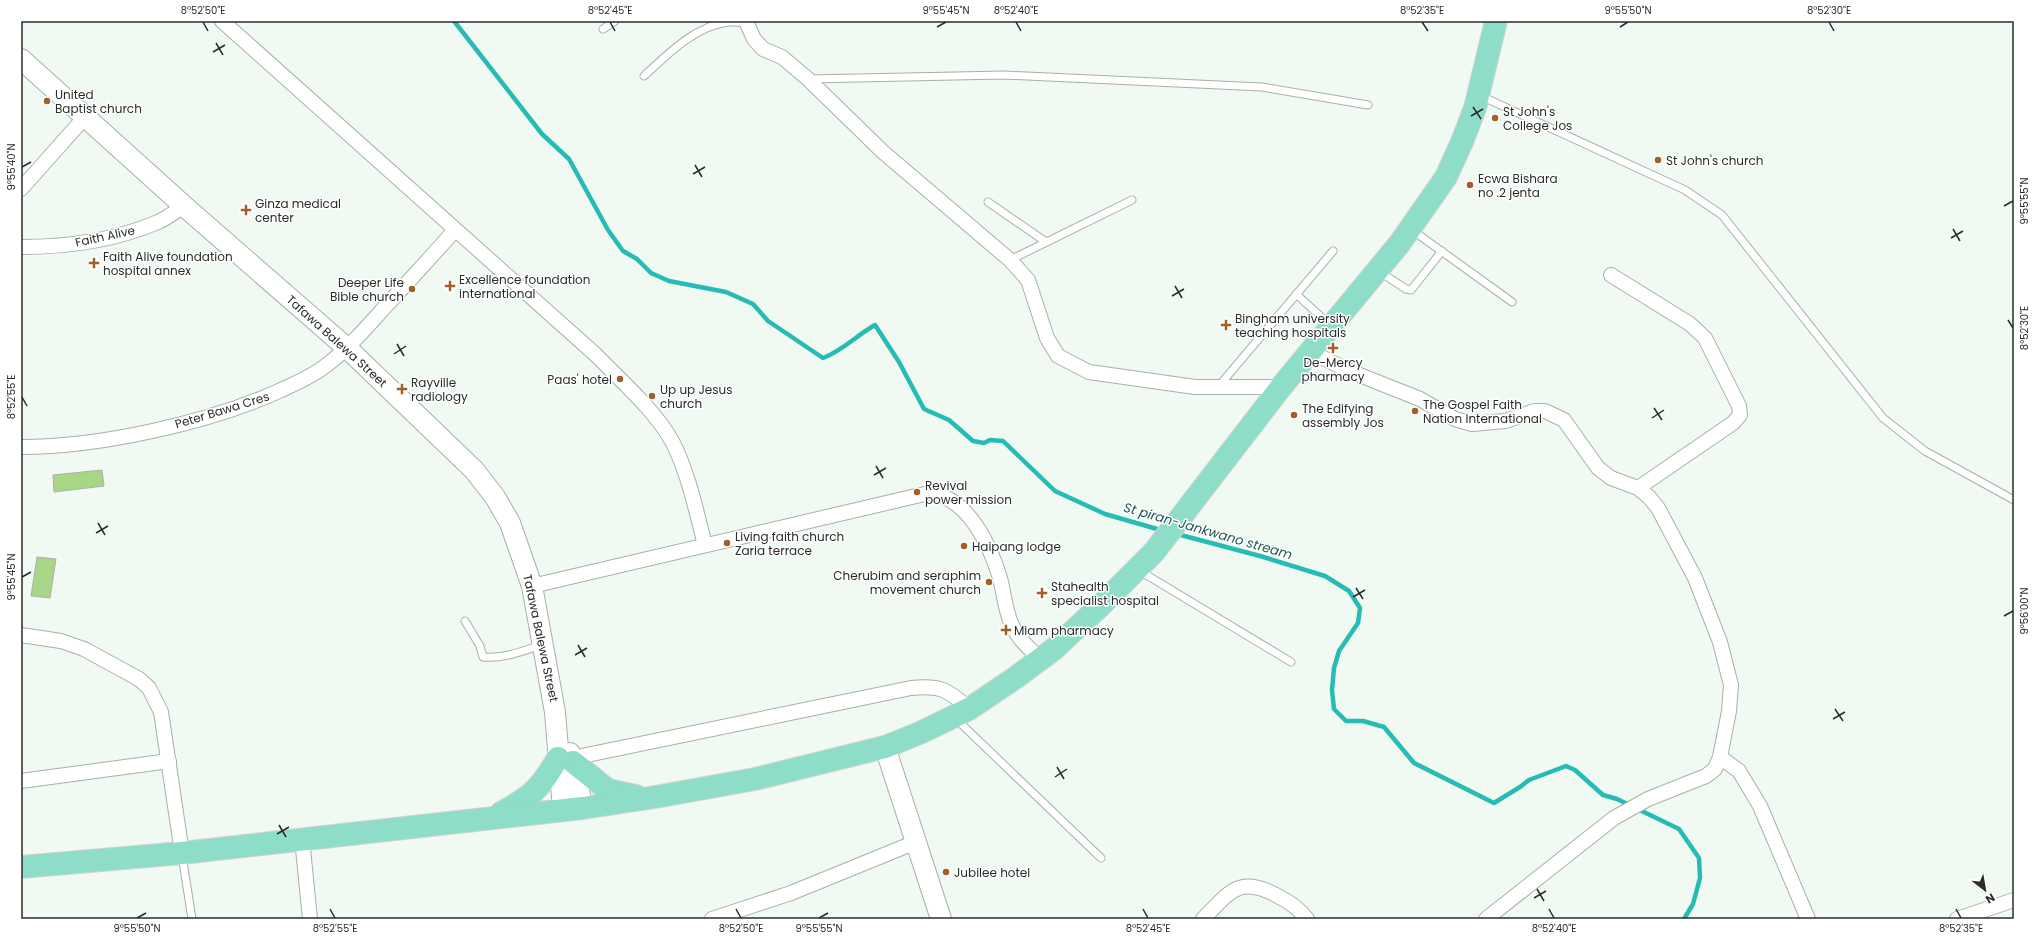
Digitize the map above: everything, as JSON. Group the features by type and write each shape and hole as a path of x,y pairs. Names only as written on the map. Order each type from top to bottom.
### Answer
{"main road":[{"path":"21,867 182,853 573,809 655,797 755,779 885,747 922,732 961,713 1040,659 1099,607 1154,552 1281,386 1410,229 1446,177 1462,142 1479,95 1496,21"},
{"path":"491,818 526,799 568,760 608,790 626,794 655,797"}],"street":[{"path":"222,21 596,355 659,422 672,442 684,468 705,545"},
{"path":"747,22 754,39 764,49 782,56 808,79 883,152 1010,260 1028,280 1047,338 1058,356 1089,372 1195,387 1281,386"},
{"name":"Tafawa Balewa Street","path":"21,59 184,206 348,348 474,470 495,496 510,523 532,586 556,712 568,760 573,809"},
{"path":"21,189 85,117"},
{"name":"Faith Alive","path":"21,247 41,247 86,242 129,232 159,221 184,206"},
{"name":"Peter Bawa Cres","path":"21,447 85,443 148,431 221,413 255,402 296,384 323,368 348,348 455,230"},
{"path":"1611,275 1690,324 1705,338 1739,406 1740,415 1733,423 1638,488"},
{"path":"1310,351 1347,370 1420,399 1455,419 1472,424 1505,421 1535,411 1545,411 1564,420 1598,468 1611,478 1638,488 1658,508 1695,578 1720,642 1731,685 1729,711 1720,757 1715,769 1706,776 1648,799 1614,818 1486,919"},
{"path":"532,586 929,493 939,494 949,499 960,508 973,522 986,544 994,563 1011,623 1026,645 1040,659"},
{"path":"21,635 61,641 84,649 139,679 150,688 161,712 182,853"},
{"path":"568,760 911,688 928,686 942,688 954,694 961,713"},
{"path":"885,747 941,919"},
{"path":"1720,757 1739,771 1760,806 1808,919"},
{"path":"21,781 168,761"},
{"path":"302,839 310,919"},
{"path":"712,919 747,914 791,893 916,842"},
{"path":"1203,919 1235,890 1244,886 1253,885 1289,902 1308,919"},
{"path":"1958,919 2014,900"}],"lane":[{"path":"603,29 615,21"},
{"path":"644,76 678,46 705,28 729,22 747,22"},
{"path":"808,79 1004,75 1262,87 1368,105"},
{"path":"1479,95 1685,190 1722,215 1883,418 1925,452 2014,500"},
{"path":"1010,260 1132,200"},
{"path":"988,202 1046,242"},
{"path":"1410,229 1512,302"},
{"path":"1217,387 1333,251"},
{"path":"1377,270 1406,289 1411,290 1442,252"},
{"path":"1296,294 1331,326"},
{"path":"1137,569 1290,662"},
{"path":"465,621 480,646 484,657 492,658 518,653 543,644"},
{"path":"961,713 1102,858"},
{"path":"182,853 192,919"}],"building":[{"path":"102,470 104,486 54,492 53,475"},
{"path":"37,557 56,559 50,598 31,596"}],"waterway":[{"name":"St piran-Jankwano stream","path":"454,21 542,134 569,159 608,230 623,251 637,259 651,273 669,281 726,292 753,304 768,321 823,358 837,351 875,325 899,362 924,409 949,420 973,441 984,443 990,440 1003,441 1055,491 1105,514 1164,531"},
{"name":"St piran-Jankwano stream","path":"1177,534 1260,556 1325,576 1349,591 1360,608 1358,623 1339,651 1334,668 1332,690 1334,709 1346,721 1363,721 1384,727 1414,763 1494,803 1529,780 1566,766 1575,770 1603,795 1617,799 1679,829 1699,858 1700,878 1693,904 1684,919"}],"place":[{"name":"United Baptist church","path":"47,101"},
{"name":"St John's College Jos","path":"1495,118"},
{"name":"St John's church","path":"1658,160"},
{"name":"Ecwa Bishara no .2 jenta","path":"1470,185"},
{"name":"Ginza medical center","path":"246,210"},
{"name":"Faith Alive foundation hospital annex","path":"94,263"},
{"name":"Excellence foundation international","path":"450,286"},
{"name":"Deeper Life Bible church","path":"412,289"},
{"name":"Bingham university teaching hospitals","path":"1226,325"},
{"name":"De-Mercy pharmacy","path":"1333,348"},
{"name":"Paas' hotel","path":"620,379"},
{"name":"Rayville radiology","path":"402,389"},
{"name":"Up up Jesus church","path":"652,396"},
{"name":"The Gospel Faith Nation International","path":"1415,411"},
{"name":"The Edifying assembly Jos","path":"1294,415"},
{"name":"Revival power mission","path":"917,492"},
{"name":"Living faith church Zaria terrace","path":"727,543"},
{"name":"Haipang lodge","path":"964,546"},
{"name":"Cherubim and seraphim movement church","path":"989,582"},
{"name":"Stahealth specialist hospital","path":"1042,593"},
{"name":"Miam pharmacy","path":"1006,630"},
{"name":"Jubilee hotel","path":"946,872"}]}
